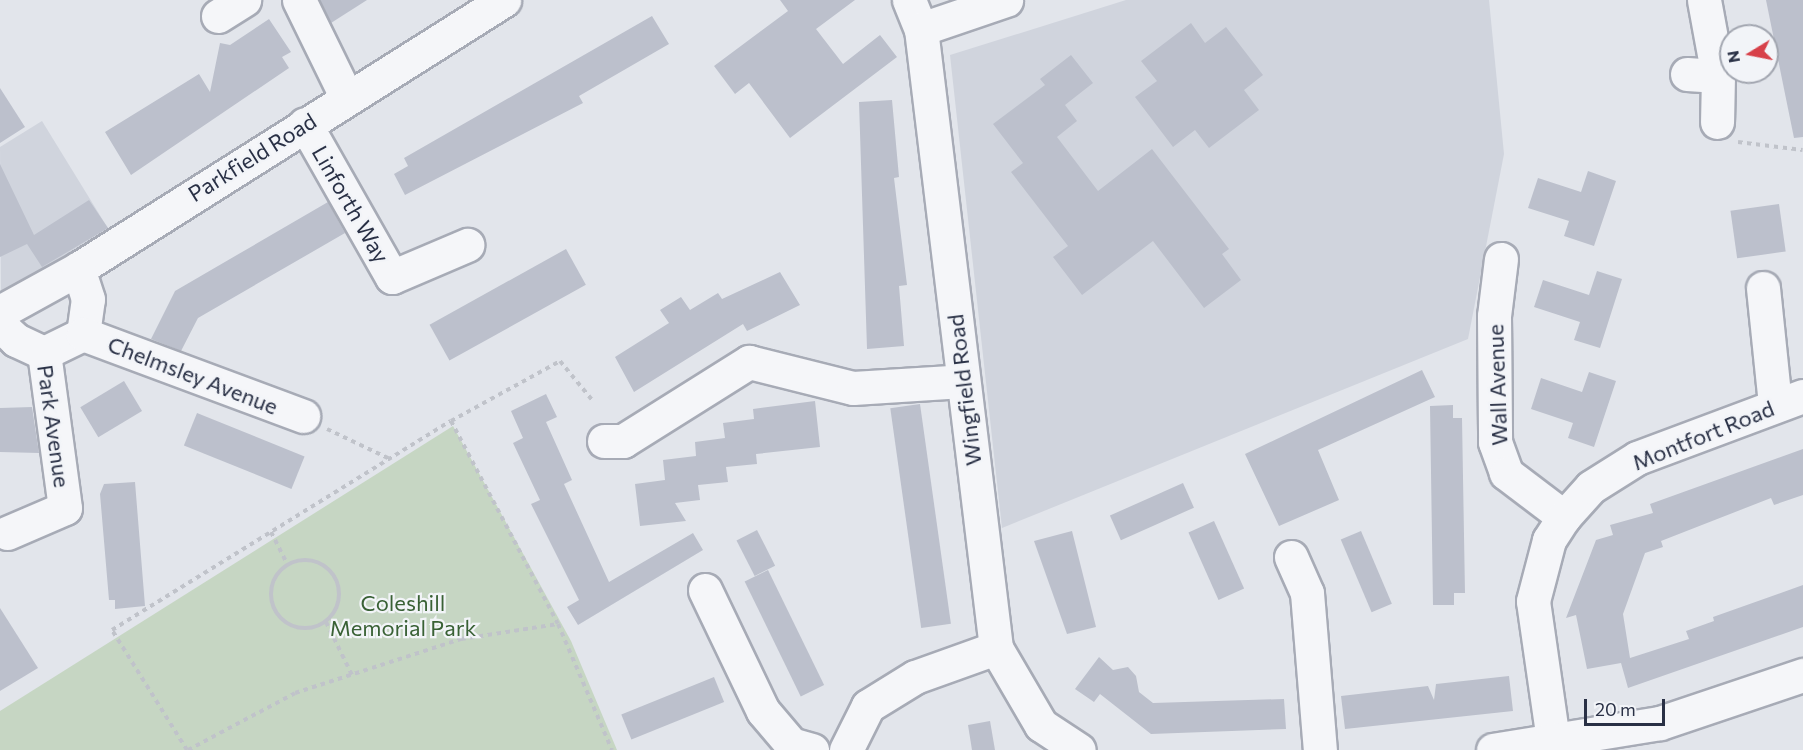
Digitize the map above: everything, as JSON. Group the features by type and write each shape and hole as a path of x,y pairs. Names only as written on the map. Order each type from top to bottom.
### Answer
{"street":[{"path":"298,0 347,98"},
{"name":"Parkfield Road","path":"0,312 78,269 504,0"},
{"name":"Wingfield Road","path":"909,0 921,29 996,648 1041,725 1079,750"},
{"path":"921,29 1006,0"},
{"path":"1704,0 1702,75 1717,122"},
{"name":"Linforth Way","path":"305,124 392,277 467,246"},
{"name":"Wall Avenue","path":"1501,259 1494,316 1495,442 1506,473 1563,518"},
{"path":"0,325 16,340 44,353 83,334 88,299 78,269"},
{"path":"1762,288 1789,400"},
{"name":"Chelmsley Avenue","path":"83,334 303,416"},
{"name":"Park Avenue","path":"7,533 64,508 44,353"},
{"path":"604,441 623,441 748,362 853,388 963,381"},
{"name":"Montfort Road","path":"1553,740 1533,601 1549,540 1563,518 1591,487 1637,458 1789,400"},
{"path":"1291,557 1307,593 1320,750"},
{"path":"705,590 763,711 791,744 812,750"},
{"path":"846,750 868,706 915,676 996,648"},
{"path":"1493,750 1660,723 1803,675"}],"path":[{"path":"1717,122 1716,140 1803,150"},
{"path":"558,624 461,639 296,693 188,750 112,630 451,421 560,361 593,401"},
{"path":"303,416 390,459"},
{"path":"451,421 558,624 612,750"},
{"path":"272,532 288,565"},
{"path":"309,560 333,575 338,601 326,622 302,629 274,611 272,585 288,565 309,560"},
{"path":"326,622 352,675"}],"shaded area":[{"path":"1126,0 1489,0 1504,154 1468,339 1002,528 950,55"},
{"path":"42,121 109,230 1,297 0,147"}],"green space":[{"name":"Coleshill Memorial Park","path":"453,426 571,641 617,750 0,750 0,711"}],"building":[{"path":"320,0 367,0 331,23"},
{"path":"780,0 855,0 816,29 843,64 880,35 897,57 790,138 749,83 735,94 714,66 788,11"},
{"path":"1766,0 1803,0 1803,137 1794,138 1779,64 1779,24 1771,24"},
{"path":"652,16 669,44 579,96 583,103 405,195 394,174 408,166 404,158"},
{"path":"269,19 291,52 282,57 289,68 131,175 105,132 199,74 210,92 220,43 230,45"},
{"path":"1191,23 1205,43 1226,27 1263,75 1244,90 1259,110 1209,148 1195,130 1173,147 1135,97 1157,81 1141,61"},
{"path":"1071,55 1093,83 1065,105 1077,121 1057,137 1098,191 1152,149 1229,249 1222,254 1241,280 1204,308 1153,241 1082,295 1053,257 1068,246 1011,172 1023,163 993,124 1045,85 1040,79"},
{"path":"0,88 25,127 0,143"},
{"path":"892,100 899,177 894,178 907,285 899,286 904,346 867,349 859,102"},
{"path":"0,164 34,235 89,200 108,228 42,267 27,244 0,257"},
{"path":"1588,171 1616,181 1594,246 1564,236 1569,221 1528,208 1538,178 1581,192"},
{"path":"328,202 345,233 198,318 181,351 151,339 175,291"},
{"path":"1779,204 1786,252 1737,258 1730,211"},
{"path":"566,249 586,285 449,360 430,325"},
{"path":"1597,271 1622,279 1600,348 1574,340 1580,322 1534,307 1543,280 1589,295"},
{"path":"780,272 800,305 747,331 743,324 634,392 615,357 669,323 660,310 681,297 690,310 718,293 722,299"},
{"path":"1422,370 1435,397 1318,450 1339,500 1279,526 1245,454"},
{"path":"1589,372 1616,381 1594,447 1568,438 1573,423 1531,409 1541,378 1582,392"},
{"path":"124,381 142,411 98,437 80,407"},
{"path":"546,394 557,417 546,422 572,480 564,484 609,582 693,533 703,550 578,625 567,607 579,600 531,504 540,500 513,443 523,438 511,411"},
{"path":"815,401 820,447 756,454 757,464 726,467 728,482 698,485 700,500 675,503 686,521 640,526 635,484 665,480 663,460 696,456 695,442 725,438 723,423 754,419 753,409"},
{"path":"920,404 951,624 921,628 890,408"},
{"path":"1453,405 1453,418 1462,418 1465,593 1454,593 1454,605 1433,605 1430,406"},
{"path":"32,407 39,453 0,452 0,408"},
{"path":"197,413 305,456 291,489 184,445"},
{"path":"1803,449 1803,495 1774,505 1771,498 1661,541 1663,547 1645,553 1623,614 1630,658 1689,639 1686,631 1714,621 1713,617 1803,585 1803,627 1628,688 1621,663 1587,669 1576,615 1566,618 1596,540 1613,535 1610,525 1653,513 1650,504"},
{"path":"135,482 145,606 115,609 115,600 109,600 100,494 104,484"},
{"path":"1183,483 1194,508 1121,540 1110,516"},
{"path":"1214,521 1244,589 1219,600 1188,532"},
{"path":"757,530 775,566 755,576 737,540"},
{"path":"1072,531 1096,627 1067,634 1034,541"},
{"path":"1361,531 1392,604 1372,612 1341,540"},
{"path":"768,570 824,685 801,696 745,581"},
{"path":"0,608 38,668 0,691"},
{"path":"1099,657 1113,670 1128,667 1136,676 1139,692 1153,703 1284,699 1286,729 1151,734 1100,694 1094,702 1075,689"},
{"path":"1509,676 1513,711 1345,729 1341,696 1428,686 1434,700 1436,684"},
{"path":"714,677 724,702 631,739 621,714"},
{"path":"990,721 995,750 972,750 968,725"}]}
